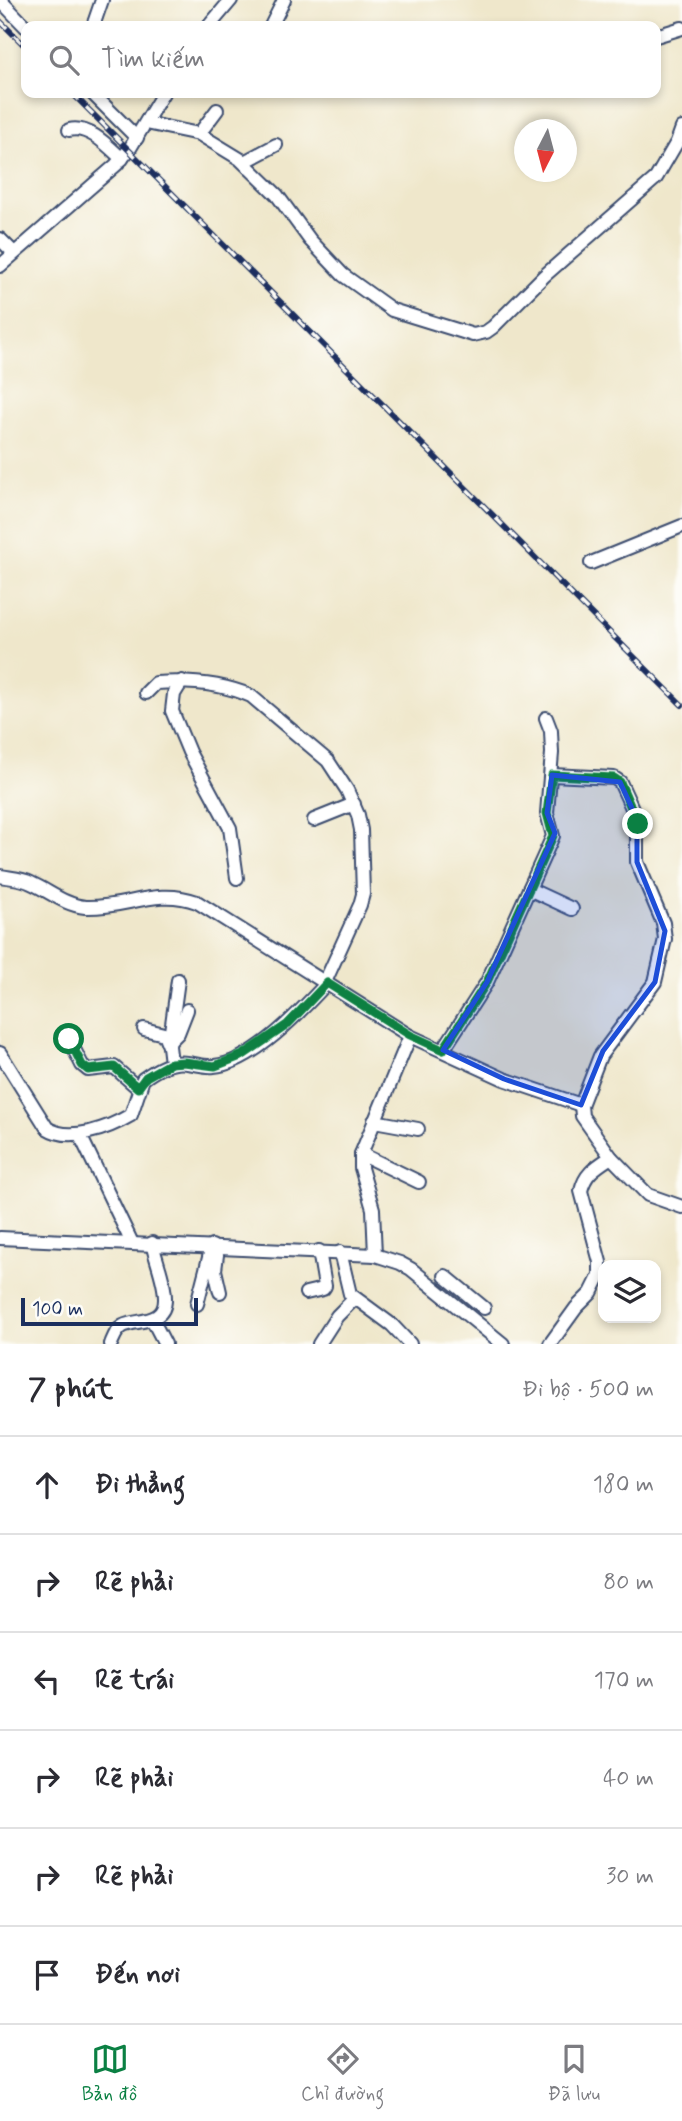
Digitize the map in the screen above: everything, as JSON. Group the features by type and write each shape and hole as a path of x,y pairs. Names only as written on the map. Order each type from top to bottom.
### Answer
{"street":[{"path":"0,0 21,22"},
{"path":"95,21 102,0"},
{"path":"213,21 231,0"},
{"path":"274,21 284,0"},
{"path":"661,34 682,28"},
{"path":"97,98 136,138"},
{"path":"0,266 122,159 160,98"},
{"path":"199,134 217,110"},
{"path":"146,123 199,134 244,162 277,195 313,244 357,286 399,314 467,334 480,334 494,327 544,276 650,184 677,142 682,128"},
{"path":"69,130 76,128 90,133 122,159"},
{"path":"244,162 276,145"},
{"path":"0,239 14,253"},
{"path":"591,563 682,526"},
{"path":"182,681 174,694 172,711 189,752 229,828 237,878"},
{"path":"137,1086 146,1077 171,1063 215,1066 237,1058 287,1025 326,982 363,894 361,830 355,804 328,761 251,696 231,688 182,681 156,683 146,693"},
{"path":"443,1050 487,982 554,833 547,813 552,775 551,731 546,718"},
{"path":"552,775 614,778 620,782 637,819 638,862 665,931 655,982 603,1051 581,1105 584,1121 611,1157 648,1195 682,1207"},
{"path":"314,820 355,804"},
{"path":"0,876 29,882 66,901 86,907 160,895 197,902 410,1035 504,1079 581,1105"},
{"path":"529,889 572,909"},
{"path":"171,1063 169,1044 178,980"},
{"path":"169,1044 178,1033 187,1010"},
{"path":"144,1029 164,1034 169,1044"},
{"path":"374,1255 373,1209 361,1168 361,1154 410,1035"},
{"path":"69,1039 82,1065 88,1070 114,1067 137,1086"},
{"path":"0,1053 47,1128 60,1134 79,1135 131,1115 137,1086 131,1067"},
{"path":"374,1121 418,1129"},
{"path":"79,1135 132,1242"},
{"path":"361,1154 419,1182"},
{"path":"550,1344 576,1308 591,1293 600,1275 600,1262 581,1191 584,1180 593,1169 611,1157"},
{"path":"0,1238 374,1255 411,1269 503,1344"},
{"path":"111,1344 117,1331 125,1324 137,1324 152,1319 163,1309 165,1299 152,1243"},
{"path":"215,1246 215,1270 220,1292"},
{"path":"197,1304 215,1246"},
{"path":"306,1293 323,1289 325,1286 319,1251"},
{"path":"340,1252 348,1290 354,1299 392,1325 410,1344"},
{"path":"445,1276 484,1308"},
{"path":"452,1302 462,1290"},
{"path":"319,1344 337,1315 354,1299"},
{"path":"152,1319 165,1344"}],"highlighted area":[{"path":"552,775 620,782 637,819 637,862 665,931 655,982 603,1051 581,1105 504,1079 443,1050 487,982 555,833 547,813"}],"railway":[{"path":"0,21 21,42"},
{"path":"77,98 682,705"}],"route":[{"path":"69,1039 82,1065 88,1070 114,1067 138,1088 143,1079 171,1063 215,1066 243,1055 277,1034 327,983 410,1035 443,1050 487,982 553,836 554,831 547,813 552,775 614,778 620,782 638,824"}]}
